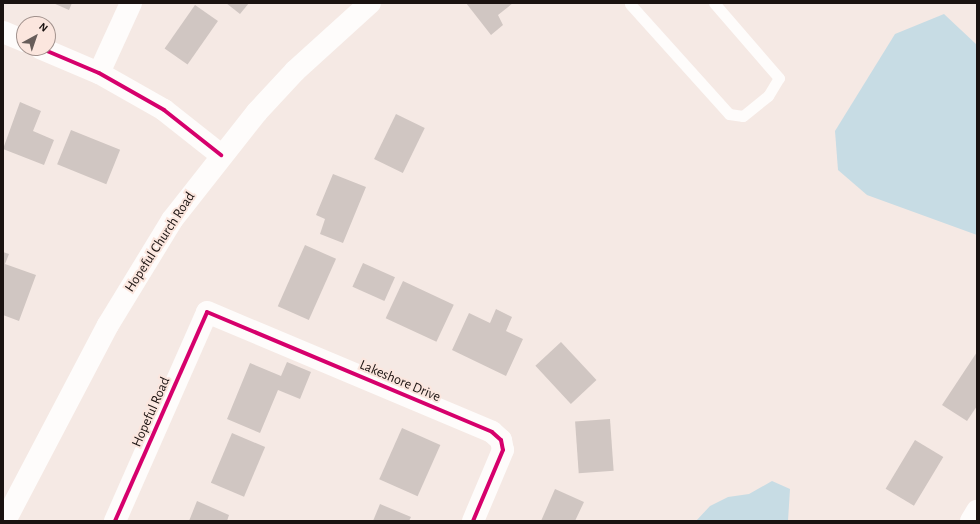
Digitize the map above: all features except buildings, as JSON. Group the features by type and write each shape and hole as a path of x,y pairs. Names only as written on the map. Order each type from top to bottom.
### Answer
{"street":[{"path":"99,73 131,3"},
{"name":"Hopeful Church Road","path":"5,521 130,286 172,220 221,155 295,72 370,3"},
{"path":"3,32 16,38"},
{"path":"56,55 99,73 164,110 221,155"},
{"name":"Hopeful Road","path":"115,521 207,312"},
{"name":"Lakeshore Drive","path":"207,312 492,432 501,440 503,450 473,521"},
{"path":"971,521 977,512"}],"lane":[{"path":"630,4 729,114 743,116 768,96 779,78 714,3"}],"water":[{"path":"944,14 977,45 977,235 867,195 838,170 835,131 895,34"},
{"path":"772,481 790,489 788,521 696,521 710,506 728,497 749,494"}],"cycle path":[{"path":"56,55 99,73 164,110 221,155"},
{"path":"115,521 207,312 492,432 501,440 503,450 473,521"}]}
